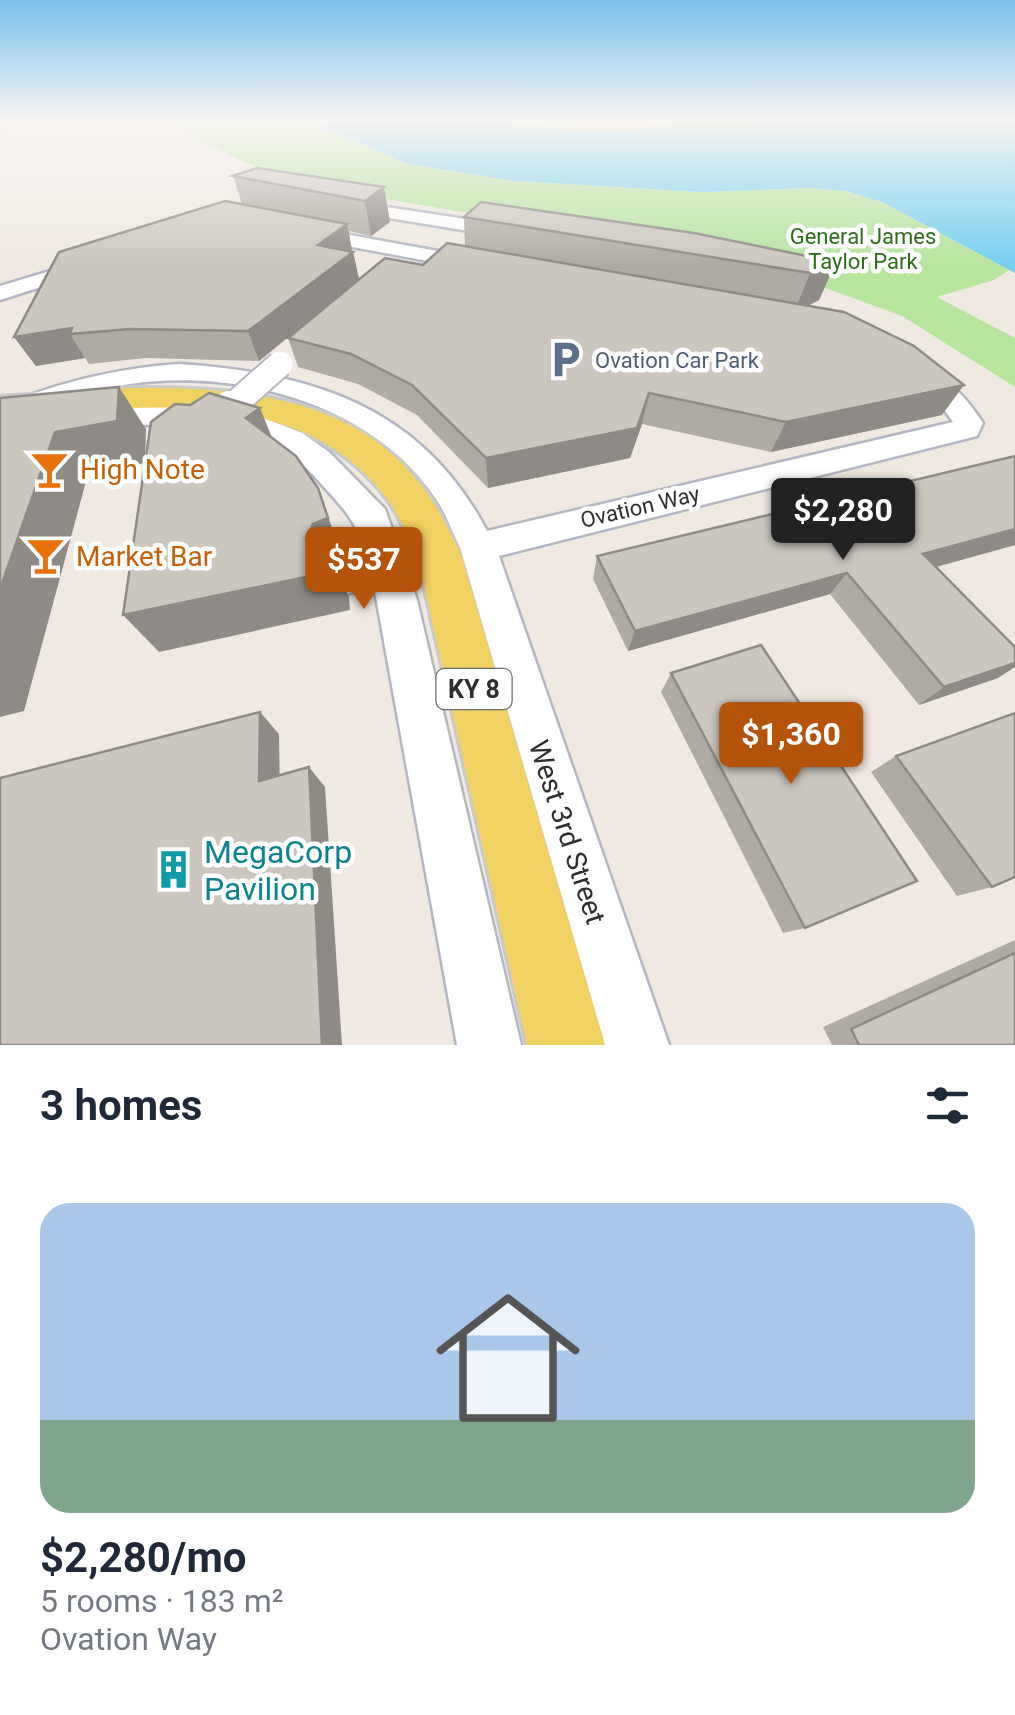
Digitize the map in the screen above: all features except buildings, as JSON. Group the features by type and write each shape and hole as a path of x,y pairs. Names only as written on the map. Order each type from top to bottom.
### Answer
{"main road":[{"name":"West 3rd Street","path":"9,420 155,395 237,398 318,422 349,438 408,493 439,554 566,1045"}],"street":[{"path":"326,202 529,235"},
{"path":"356,242 414,217"},
{"path":"288,230 495,267"},
{"path":"386,272 409,252"},
{"path":"0,293 115,256"},
{"path":"206,428 286,358"},
{"name":"Ovation Way","path":"478,547 966,429 967,416 950,398 896,360"},
{"name":"West 3rd Street","path":"9,420 84,384 174,375 227,376 324,397 371,421 414,453 447,489 478,547 637,1045"},
{"path":"9,420 172,414 266,429 291,440 318,460 373,518 389,567 489,1045"},
{"path":"346,578 389,567"}],"green space":[{"name":"General James Taylor Park","path":"262,169 439,169 515,181 702,192 808,188 846,191 882,202 1009,270 994,280 937,297 1015,338 1015,387 902,316 785,273 696,252 351,193"}],"water":[{"path":"439,169 1015,169 1015,273 882,202 846,191 808,188 702,192 515,181"}],"place":[{"name":"Ovation Car Park","path":"565,360"},
{"name":"High Note","path":"50,469"},
{"name":"Market Bar","path":"46,556"},
{"name":"MegaCorp Pavilion","path":"174,870"}]}
